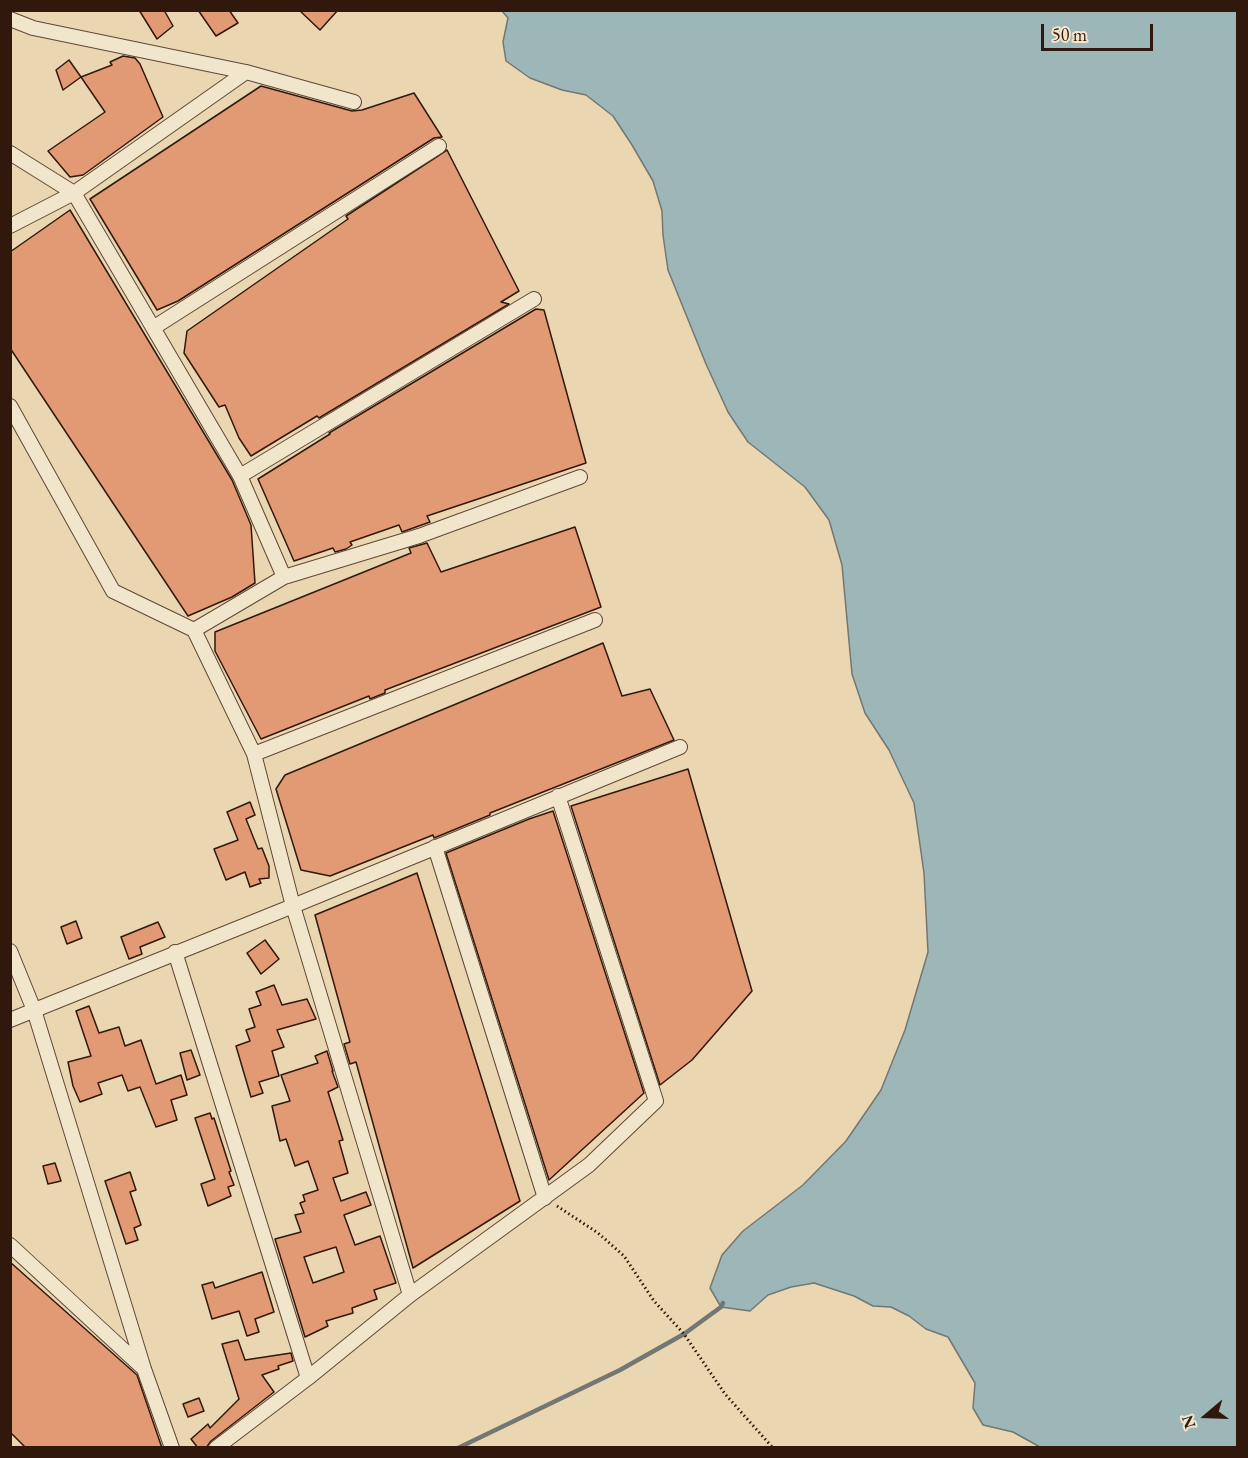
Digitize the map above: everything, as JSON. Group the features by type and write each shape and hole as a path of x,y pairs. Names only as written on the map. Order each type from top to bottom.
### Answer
{"street":[{"path":"10,19 33,28 246,72 354,102"},
{"path":"10,226 74,193 246,72"},
{"path":"153,328 439,146"},
{"path":"10,153 74,193 240,476 284,577"},
{"path":"240,476 534,299"},
{"path":"10,406 113,591 194,630 254,754 293,906 410,1295"},
{"path":"194,630 284,577 419,536 580,477"},
{"path":"254,754 595,620"},
{"path":"10,1020 680,747"},
{"path":"216,1448 308,1378 410,1295 590,1165 656,1101 558,796"},
{"path":"435,847 545,1198"},
{"path":"10,951 34,1010 144,1369 172,1448"},
{"path":"175,952 308,1378"},
{"path":"10,1245 144,1369"}],"path":[{"path":"545,1198 598,1233 624,1256 654,1301 684,1334 724,1394 773,1448"}],"water":[{"path":"502,11 1237,11 1237,1447 1040,1447 1013,1432 983,1425 973,1408 975,1383 948,1337 926,1329 909,1316 891,1307 873,1306 854,1296 814,1283 791,1287 768,1295 750,1311 721,1307 710,1288 722,1255 743,1231 803,1185 846,1141 881,1090 905,1030 928,952 924,873 914,803 889,750 865,713 852,674 842,565 829,520 805,487 748,442 728,412 668,270 662,211 653,181 613,116 586,95 562,90 530,78 506,61 503,42 508,18"}],"building":[{"path":"139,10 164,10 173,26 157,39"},
{"path":"198,10 229,10 238,23 216,36"},
{"path":"299,10 338,10 320,30"},
{"path":"123,56 135,58 140,64 163,117 83,175 70,177 48,151 105,112 81,77 112,65 110,62"},
{"path":"69,60 81,77 63,90 56,70"},
{"path":"261,86 352,111 362,110 414,93 442,137 434,138 178,301 157,310 90,199"},
{"path":"447,150 519,291 501,302 509,304 251,456 239,438 225,405 219,407 184,353 187,331 348,219 346,216"},
{"path":"70,210 232,480 251,525 255,583 232,597 188,616 10,348 10,252"},
{"path":"536,309 544,310 586,463 427,516 430,522 402,532 399,525 350,542 352,545 346,549 335,552 333,548 294,561 258,479 329,433"},
{"path":"575,527 601,607 385,690 385,693 370,699 369,696 261,739 215,651 215,632 411,553 409,548 427,543 441,572"},
{"path":"603,643 622,696 650,689 674,740 490,813 490,815 434,838 433,835 330,876 301,870 276,789 285,775"},
{"path":"688,769 752,991 692,1060 660,1085 571,806"},
{"path":"250,802 255,815 246,819 258,849 262,848 269,866 269,878 259,879 261,883 250,887 245,872 226,880 214,849 238,840 227,812"},
{"path":"553,811 644,1093 549,1180 446,853"},
{"path":"417,873 520,1201 413,1268 356,1062 350,1064 344,1044 350,1042 315,915"},
{"path":"76,921 82,938 67,944 61,927"},
{"path":"158,922 165,937 140,947 142,954 129,959 121,937"},
{"path":"265,940 279,959 261,974 247,953"},
{"path":"274,985 282,1005 307,999 316,1019 277,1030 284,1047 272,1051 279,1076 259,1082 263,1093 251,1097 236,1046 250,1041 246,1030 255,1027 249,1009 261,1005 256,992"},
{"path":"89,1006 99,1033 119,1027 125,1046 141,1040 156,1084 181,1075 187,1095 171,1100 177,1120 156,1127 140,1087 128,1091 122,1075 98,1083 102,1094 80,1102 73,1086 68,1062 91,1056 76,1011"},
{"path":"191,1050 200,1075 187,1080 180,1053"},
{"path":"327,1051 338,1087 328,1092 343,1140 339,1141 348,1173 333,1178 341,1201 366,1192 371,1205 344,1215 355,1245 380,1236 396,1283 374,1290 377,1299 352,1308 353,1313 326,1321 328,1326 305,1337 275,1239 301,1232 295,1215 304,1213 300,1203 305,1201 303,1195 318,1190 308,1161 295,1166 286,1139 280,1141 272,1106 290,1101 281,1075 318,1063 315,1056","holes":["336,1247 344,1272 313,1283 304,1257"]},
{"path":"210,1113 212,1119 214,1118 234,1185 228,1187 231,1196 208,1206 201,1184 215,1179 195,1118"},
{"path":"55,1163 61,1181 48,1184 43,1166"},
{"path":"130,1172 136,1190 130,1192 141,1225 134,1228 138,1240 126,1244 105,1181"},
{"path":"10,1262 137,1375 162,1448 26,1448 10,1432"},
{"path":"262,1272 274,1312 255,1319 259,1332 247,1336 239,1311 212,1319 202,1285 213,1282 215,1288"},
{"path":"238,1340 245,1360 291,1353 293,1361 262,1375 274,1392 211,1441 206,1448 198,1448 191,1439 208,1424 210,1428 239,1399 222,1344"},
{"path":"199,1398 204,1411 188,1417 183,1404"}],"waterway":[{"path":"458,1448 620,1370 684,1334 721,1307 723,1303"}]}
